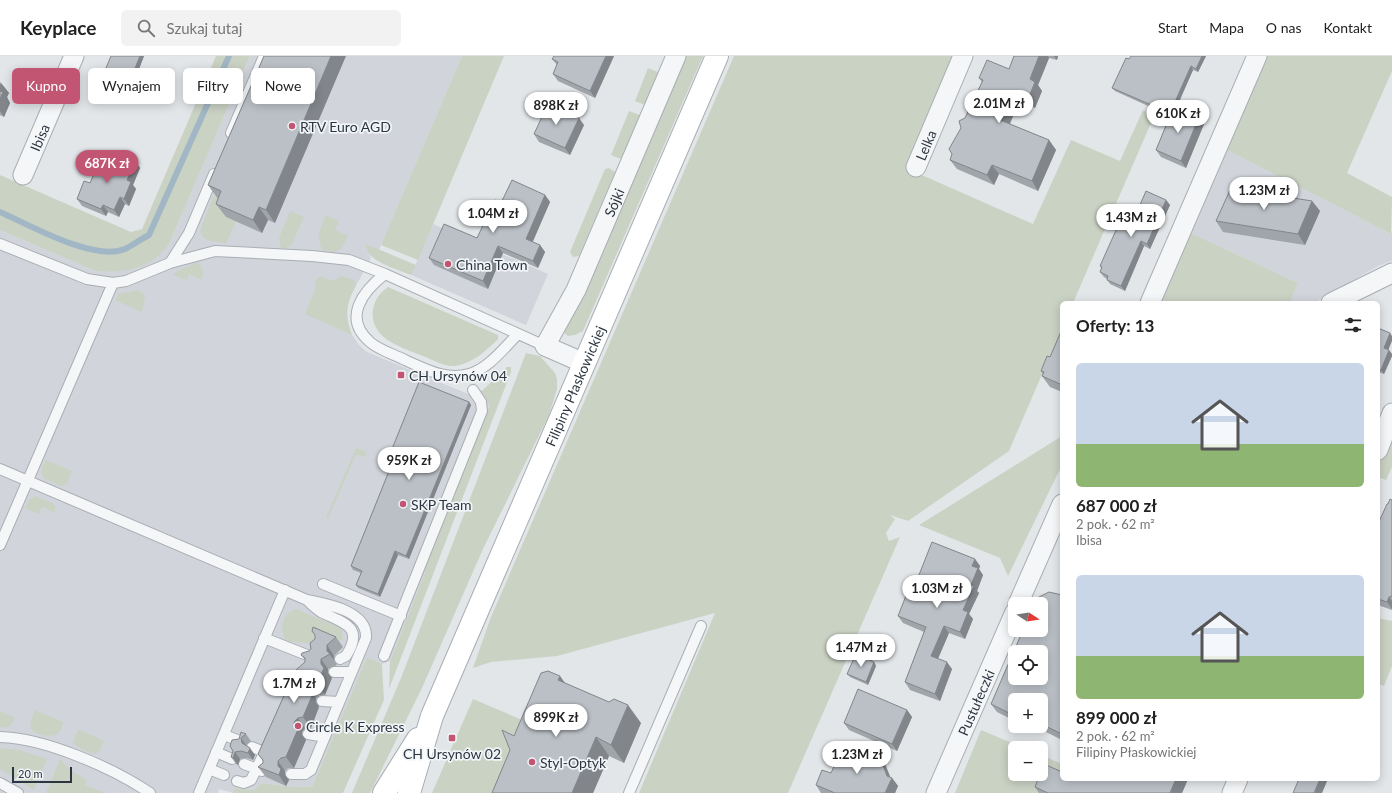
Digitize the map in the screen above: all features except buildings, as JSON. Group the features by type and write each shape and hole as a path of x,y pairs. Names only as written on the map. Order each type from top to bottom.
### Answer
{"main road":[{"name":"Filipiny Płaskowickiej","path":"409,793 432,716 717,56"},
{"name":"Filipiny Płaskowickiej","path":"384,793 432,716"}],"street":[{"name":"Ibisa","path":"23,175 74,56"},
{"name":"Sójki","path":"545,346 576,290 676,56"},
{"name":"Lelka","path":"916,167 963,56"},
{"path":"1151,301 1257,56"},
{"path":"1335,301 1392,273"},
{"path":"545,346 584,363"},
{"path":"1380,445 1392,412"},
{"path":"1021,597 1060,509"},
{"name":"Pustułeczki","path":"936,793 1008,628"},
{"path":"1232,793 1237,781"}],"lane":[{"path":"226,144 264,56"},
{"path":"170,263 189,233 217,166"},
{"path":"0,244 87,279 113,283 126,281 170,263 215,251 312,256 349,260 385,274 545,346"},
{"path":"385,274 371,285 359,301 358,309 360,328 369,341 377,347 412,363 446,376 470,374 493,358 518,334"},
{"path":"0,545 113,283"},
{"path":"384,656 482,411 481,402 473,390"},
{"path":"0,469 307,600 325,603 354,615 363,622 366,628 366,638 311,770 305,774 291,774"},
{"path":"323,584 401,616"},
{"path":"199,793 285,590"},
{"path":"307,600 320,611 342,620 350,627 354,637 344,653"},
{"path":"629,793 701,626"},
{"path":"264,638 312,657"},
{"path":"295,650 316,647"},
{"path":"334,672 352,672"},
{"path":"322,701 339,702"},
{"path":"308,734 325,737"},
{"path":"224,735 240,741"},
{"path":"0,737 17,738 59,750 102,767 150,793"},
{"path":"237,781 244,783 249,782 261,770 264,752 271,737"},
{"path":"252,747 264,752"},
{"path":"216,752 232,758"},
{"path":"244,764 261,770"},
{"path":"209,769 224,775"},
{"path":"0,783 18,793"}],"shaded area":[{"path":"216,56 250,56 243,72 243,68 211,68"},
{"path":"250,56 462,56 379,250 366,244 366,249 371,258 347,304 347,321 352,335 359,345 367,352 490,403 425,564 425,573 390,661 382,664 367,657 312,787 284,786 262,783 253,790 235,788 233,793 219,789 218,793 0,793 0,230 93,270 169,244 229,104 243,104 243,72"},
{"path":"462,56 504,56 418,260 381,245"},
{"path":"685,56 703,56 583,331 575,335 568,336 563,332 562,328"},
{"path":"734,56 954,56 906,168 1033,224 1071,140 1120,161 1143,110 1154,116 1074,301 1060,301 1060,333 1009,451 908,521 890,515 895,519 886,533 889,541 900,537 788,793 639,793 715,613 557,656 491,662 473,668 491,617"},
{"path":"1267,56 1392,56 1392,71 1347,173 1392,197 1391,234 1227,150"},
{"path":"648,68 658,72 645,105 635,101"},
{"path":"195,104 229,104 169,244 154,259 145,265 136,268 115,272 93,270 0,230 0,175 131,232 142,229"},
{"path":"629,111 640,115 621,159 611,155"},
{"path":"1227,150 1391,234 1392,231 1392,261 1378,266 1317,301 1291,301 1298,283 1191,233"},
{"path":"609,168 615,172 579,256 573,257 570,252 605,169"},
{"path":"213,196 231,205 226,217 236,222 226,243 207,240 200,231"},
{"path":"290,211 304,217 291,245 287,248 281,248 279,238"},
{"path":"326,215 339,221 335,230 348,236 341,249 334,252 322,250 320,245 319,236"},
{"path":"433,224 548,274 526,325 411,275"},
{"path":"1191,233 1298,283 1291,301 1162,301"},
{"path":"366,244 416,265 411,275 376,260 370,255"},
{"path":"195,263 199,263 203,270 202,280 189,274 187,280 173,275 177,271"},
{"path":"320,276 332,281 341,276 354,280 356,285 350,297 347,315 352,335 305,314 315,289 316,280"},
{"path":"388,287 498,335 498,339 484,352 473,359 455,366 439,363 396,345 381,335 376,328 373,319 375,302 380,294"},
{"path":"138,290 145,295 141,312 115,300 118,294"},
{"path":"526,353 540,356 555,373 557,379 557,389 549,415 483,549 422,688 370,793 352,793 401,678"},
{"path":"507,367 511,367 511,372 389,689 390,661 425,573 425,564 490,404 467,395 483,390"},
{"path":"1060,437 1060,469 1008,576 1000,558 919,525"},
{"path":"1392,438 1392,467 1386,480 1380,478 1380,457 1387,439"},
{"path":"356,448 367,452 365,457 356,454 328,519 326,518"},
{"path":"46,460 72,471 67,484 61,486 43,478 41,470"},
{"path":"35,496 53,503 55,506 55,513 42,507 39,514 25,508 29,500"},
{"path":"296,609 341,628 343,638 337,644 287,642 284,637 282,627 283,622 287,614"},
{"path":"1380,618 1392,621 1392,666 1384,686 1380,685"},
{"path":"367,657 382,664 384,700 343,793 233,793 235,788 253,790 262,783 284,786 312,787"},
{"path":"473,699 527,722 495,793 432,793"},
{"path":"35,710 63,722 58,733 47,736 36,733 31,729 30,724"},
{"path":"0,711 15,718 10,726 0,727"},
{"path":"78,729 104,741 100,750 96,754 83,750 73,743"},
{"path":"981,730 1008,741 1008,781 1048,781 1048,758 1060,763 1060,781 1083,781 1078,793 955,793"},
{"path":"0,748 20,750 47,759 34,790 0,769"},
{"path":"60,759 70,770 87,780 85,785 106,793 46,793"}],"waterway":[{"path":"0,212 62,240 97,251 112,252 125,249 149,235 229,56"}],"place":[{"name":"RTV Euro AGD","path":"292,126"},
{"name":"China Town","path":"448,264"},
{"name":"CH Ursynów 04","path":"401,375"},
{"name":"SKP Team","path":"403,504"},
{"name":"Circle K Express","path":"298,726"},
{"name":"CH Ursynów 02","path":"452,738"},
{"name":"Styl-Optyk","path":"532,762"}]}
